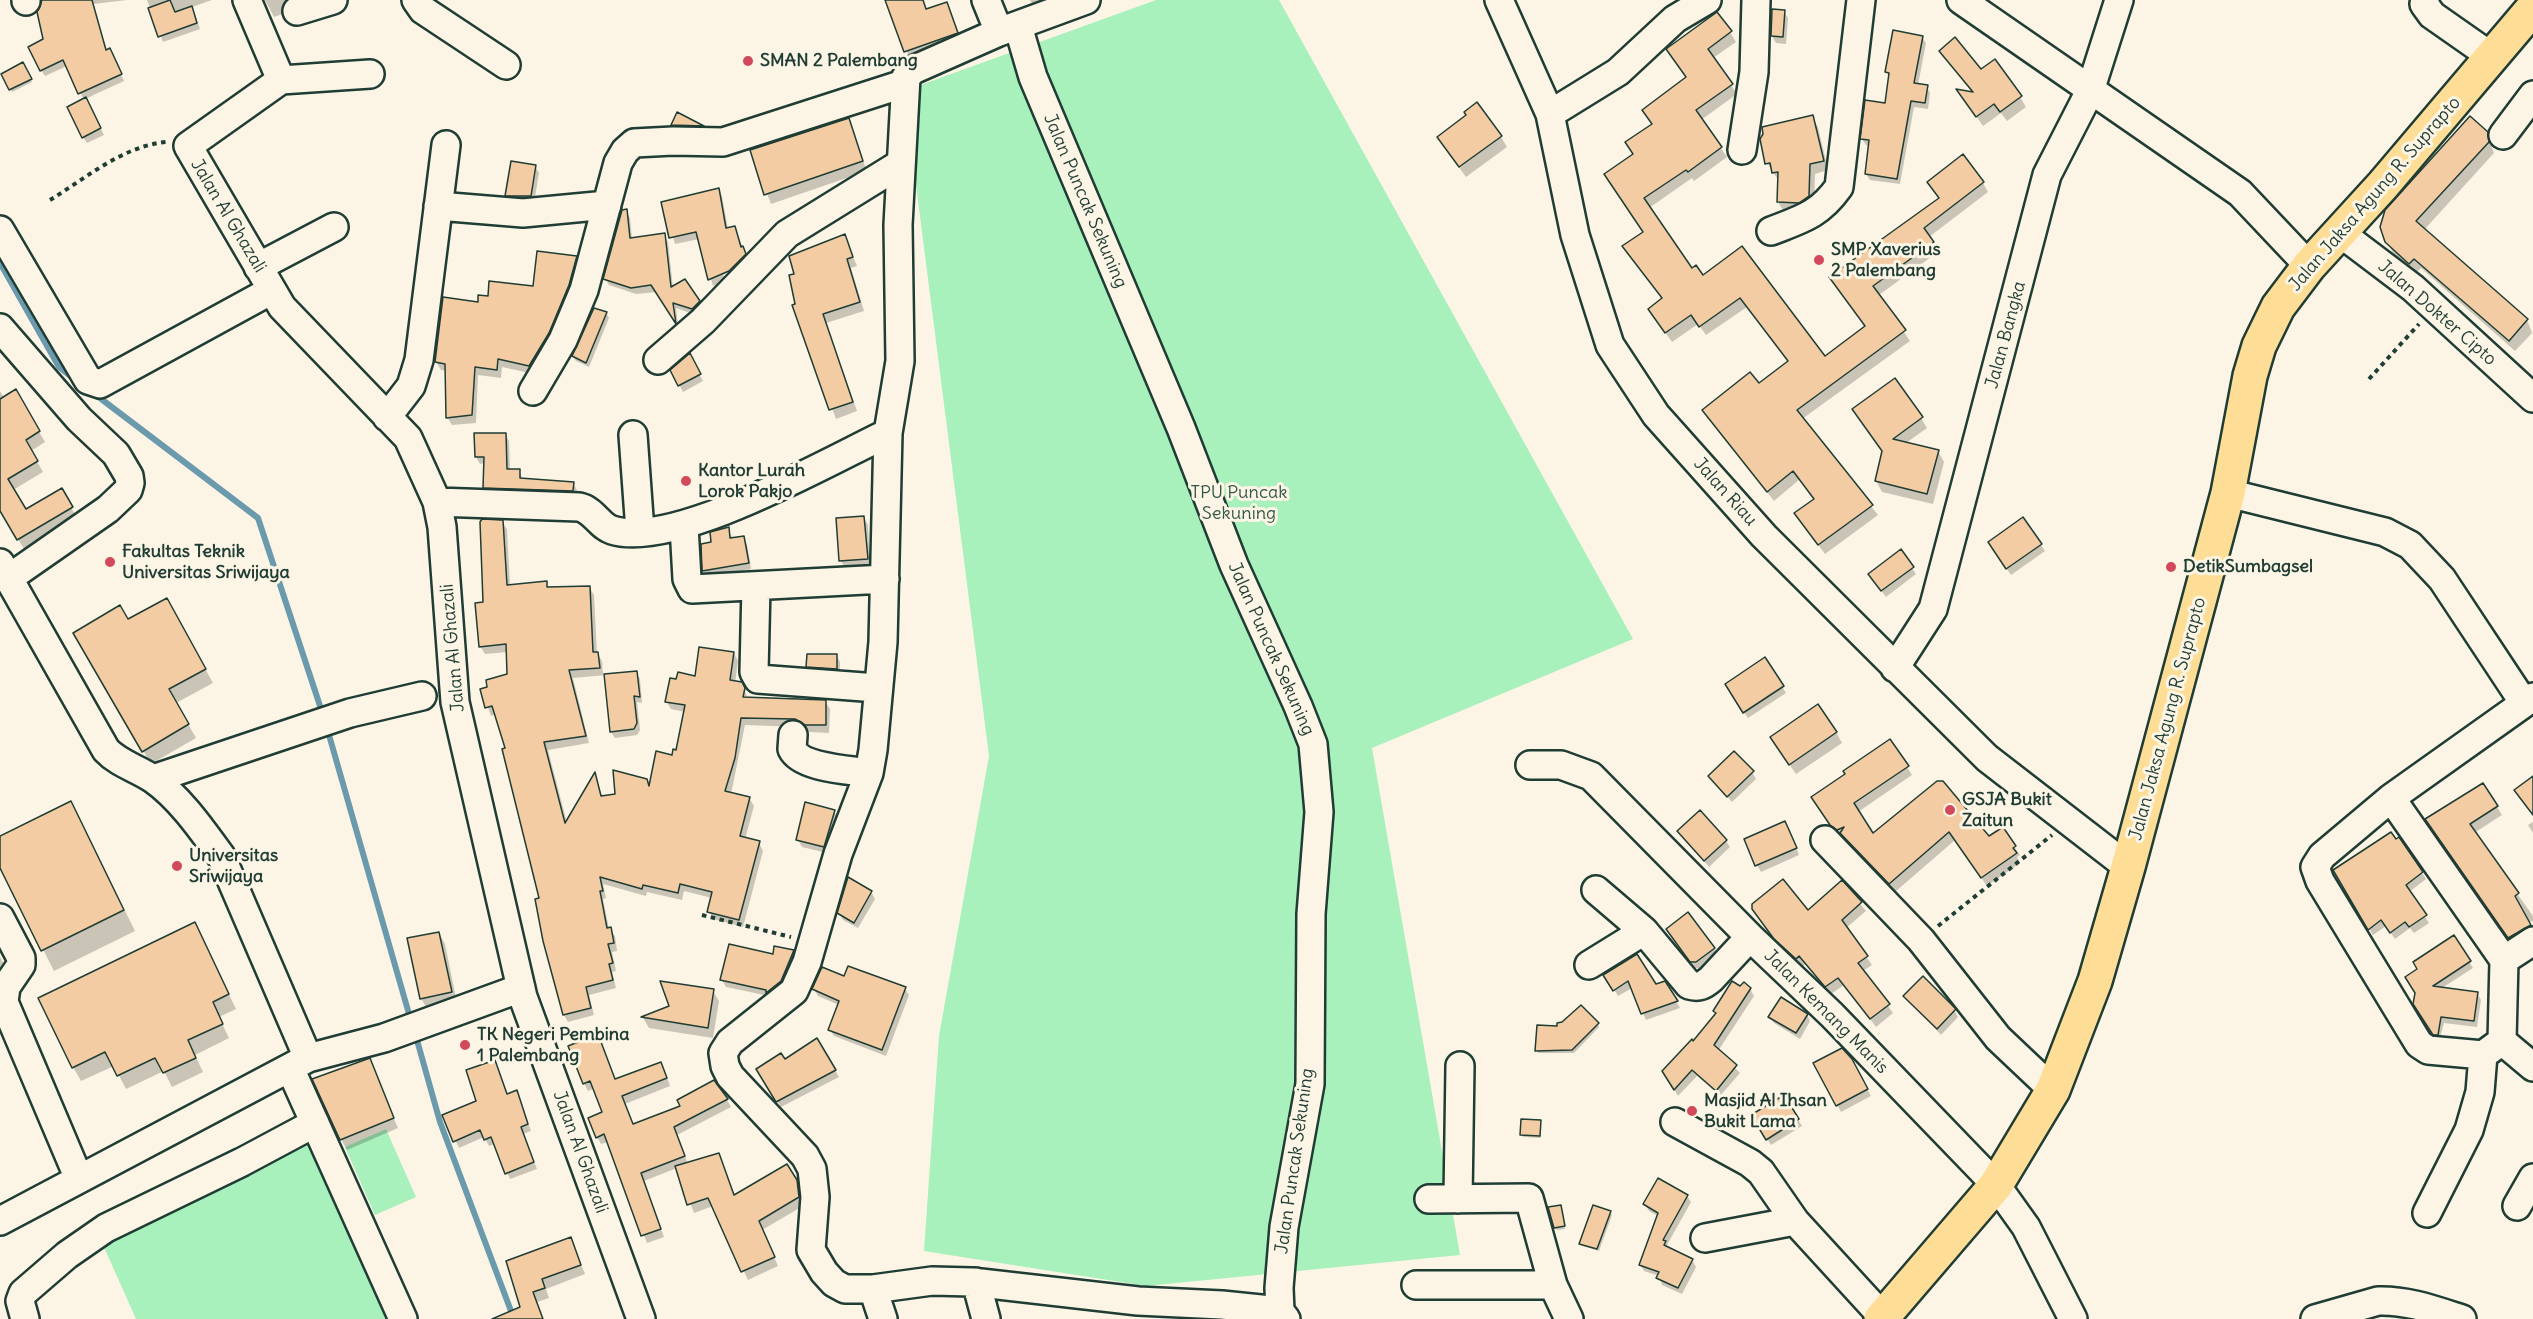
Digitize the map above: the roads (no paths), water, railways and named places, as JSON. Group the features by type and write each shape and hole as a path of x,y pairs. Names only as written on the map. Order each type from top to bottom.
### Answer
{"main road":[{"name":"Jalan Jaksa Agung R. Suprapto","path":"1882,1318 1996,1185 2053,1090 2095,981 2128,867 2228,493 2239,427 2259,346 2278,307 2309,266 2383,185 2492,57 2531,16"}],"street":[{"path":"247,0 281,80 370,74"},
{"path":"297,11 333,0"},
{"path":"416,0 423,10 506,65"},
{"name":"Jalan Puncak Sekuning","path":"986,0 1009,29 1033,76 1181,429 1233,565 1298,706 1313,744 1319,812 1311,914 1310,1084 1284,1227 1279,1288 1283,1315"},
{"path":"532,391 563,340 584,290 621,156 634,143 723,142 908,77 1009,29 1086,0"},
{"name":"Jalan Riau","path":"1499,0 1550,114 1575,235 1610,345 1656,415 1764,536 1894,668 1987,758 2128,867"},
{"path":"1550,114 1618,72 1675,19 1707,0"},
{"path":"1742,150 1754,72 1756,0"},
{"path":"1771,231 1813,215 1828,203 1839,187 1861,0"},
{"path":"1961,0 2090,91 2240,192 2309,266"},
{"name":"Jalan Bangka","path":"1894,668 1933,609 2047,175 2090,91 2119,0"},
{"path":"2425,0 2424,4 2432,15 2492,57"},
{"path":"908,77 900,164 900,361 888,434 883,642 869,773 838,854 813,942 794,991 741,1030 723,1053 723,1060 730,1076 809,1162 815,1197 811,1250 824,1272 845,1289 873,1290 932,1281 976,1282 1138,1301 1222,1305 1283,1315"},
{"name":"Jalan Al Ghazali","path":"281,80 188,147 282,307 408,438 437,501 445,551 455,702 521,988 641,1319"},
{"path":"2503,135 2533,95"},
{"path":"387,417 411,386 418,360 446,144"},
{"path":"658,360 703,321 787,234 900,164"},
{"path":"438,206 523,213 607,205"},
{"path":"258,267 334,227"},
{"path":"0,230 88,380 93,383 99,384 272,290"},
{"name":"Jalan Dokter Cipto","path":"2339,232 2434,308 2533,398"},
{"path":"0,328 79,419 116,454 129,476 130,483 129,490 108,509 4,570 100,743 113,759 153,779 205,833 221,856 299,1063 315,1123 403,1319"},
{"path":"437,501 579,507 590,511 612,530 640,531 684,526 825,465 888,434"},
{"path":"633,435 640,531"},
{"path":"2228,493 2385,532 2410,545 2442,579 2529,700 2391,798 2322,856 2315,867 2316,874 2419,1044 2428,1050 2493,1048 2533,1067"},
{"path":"684,526 687,579 690,588 885,579"},
{"path":"756,586 754,672 758,679 878,688"},
{"path":"153,779 350,713 422,696"},
{"path":"793,735 792,749 799,758 828,768 869,773"},
{"name":"Jalan Kemang Manis","path":"1530,765 1561,765 1591,776 1750,937 1832,1015 1996,1185 2026,1227 2073,1319"},
{"path":"2391,798 2504,960 2493,1048 2469,1130 2427,1213"},
{"path":"1825,840 1921,940 1998,1038 2053,1090"},
{"path":"1596,890 1644,931 1689,985 1695,987 1712,979 1750,937"},
{"path":"0,918 21,958 21,965 6,987 4,1002 79,1179"},
{"path":"1589,965 1644,931"},
{"path":"2504,960 2533,941"},
{"path":"1,1218 299,1063 384,1038 521,988"},
{"path":"1458,1199 1460,1066"},
{"path":"1675,1122 1750,1163 1761,1172 1795,1221 1882,1318"},
{"path":"26,1319 20,1301 23,1293 89,1239 315,1123"},
{"path":"2517,1206 2533,1178"},
{"path":"1429,1199 1529,1198 1553,1285 1569,1319"},
{"path":"1705,1238 1795,1221"},
{"path":"976,1282 986,1319"},
{"path":"1416,1285 1553,1285"},
{"path":"873,1290 882,1319"},
{"path":"2315,1319 2378,1301 2404,1302 2444,1316"}],"waterway":[{"path":"0,263 59,367 74,379"},
{"path":"92,392 258,518 323,715"},
{"path":"327,728 411,1021"},
{"path":"415,1033 440,1122 514,1319"}],"place":[{"name":"SMAN 2 Palembang","path":"748,61"},
{"name":"SMP Xaverius 2 Palembang","path":"1819,260"},
{"name":"Kantor Lurah Lorok Pakjo","path":"686,481"},
{"name":"Fakultas Teknik Universitas Sriwijaya","path":"110,562"},
{"name":"DetikSumbagsel","path":"2171,567"},
{"name":"GSJA Bukit Zaitun","path":"1950,810"},
{"name":"Universitas Sriwijaya","path":"177,866"},
{"name":"TK Negeri Pembina 1 Palembang","path":"465,1045"},
{"name":"Masjid Al Ihsan Bukit Lama","path":"1692,1111"}],"park label":[{"name":"TPU Puncak Sekuning","path":"1239,503"}]}
